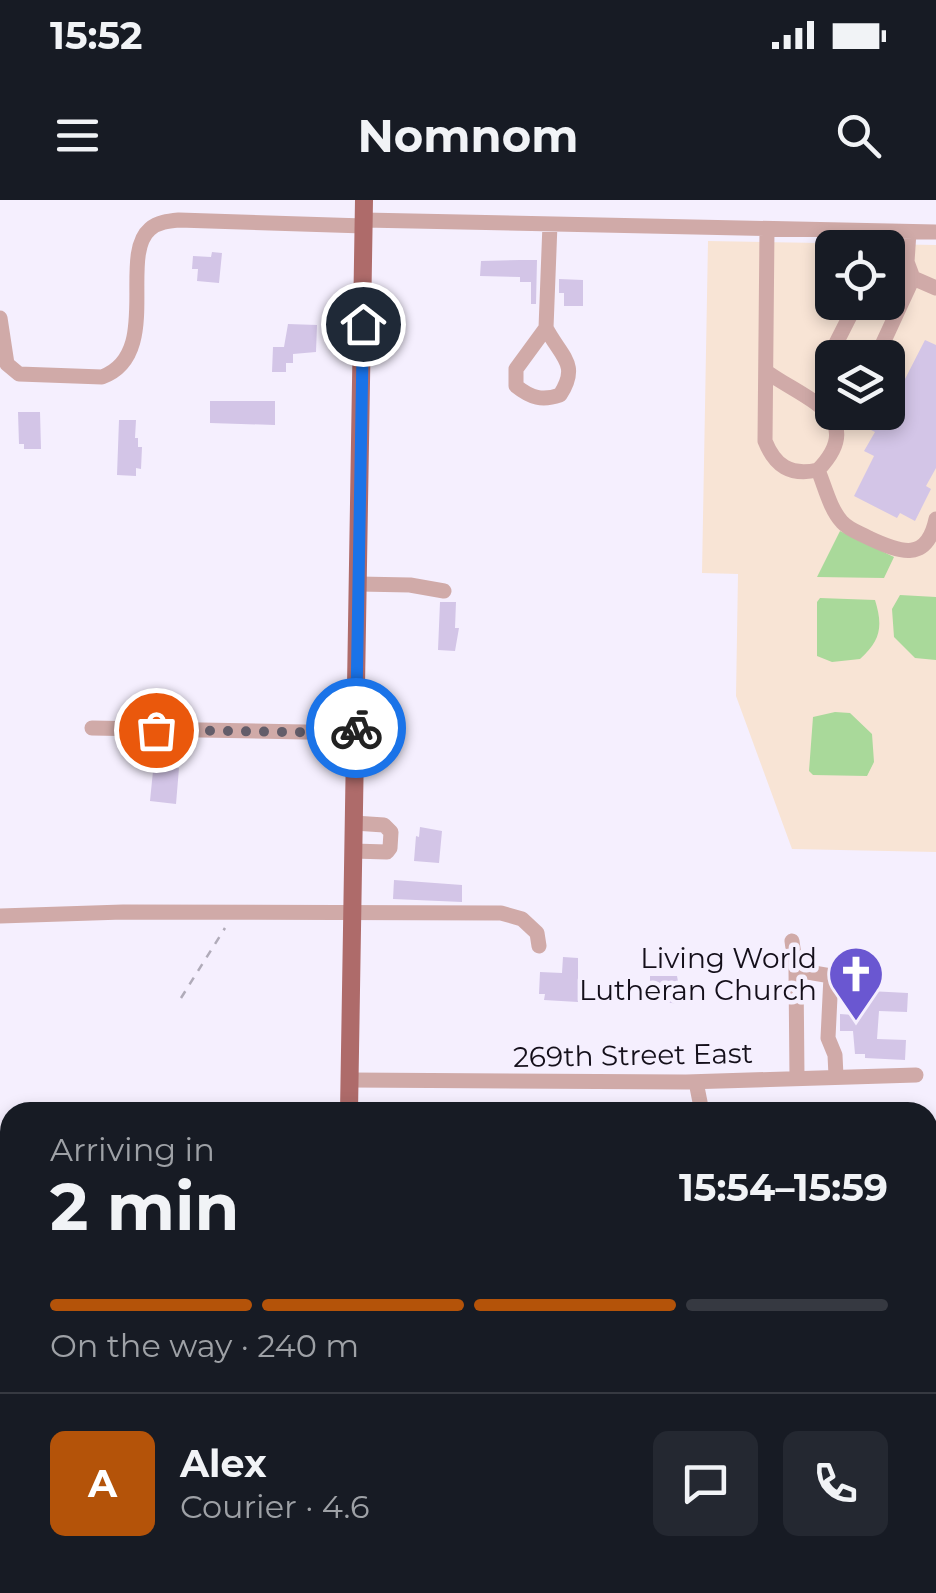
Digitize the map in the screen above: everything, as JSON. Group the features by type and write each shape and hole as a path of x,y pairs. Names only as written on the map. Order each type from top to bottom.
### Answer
{"main road":[{"path":"349,1102 364,200"}],"street":[{"path":"0,318 7,364 19,374 102,378 122,366 132,343 140,248 145,234 152,226 179,220 936,232"},
{"path":"546,328 569,364 570,378 560,395 546,400 528,396 516,386 516,369 546,328 550,224"},
{"path":"766,228 765,441 773,460 788,471 818,470 834,454 838,440 836,425 827,410 767,372"},
{"path":"883,340 910,270 909,232"},
{"path":"905,270 936,288"},
{"path":"818,470 845,526 897,551 914,550 925,544 932,536 936,518"},
{"path":"359,584 410,584 444,590"},
{"path":"92,728 356,733"},
{"path":"353,851 386,852 391,832 384,825 354,823"},
{"path":"0,916 123,912 501,913 522,919 537,932 539,946"},
{"path":"792,942 796,970 796,1078"},
{"path":"796,970 826,972 832,980 828,1038 835,1055 836,1076"},
{"name":"269th Street East","path":"350,1080 696,1082 916,1075"},
{"path":"696,1082 700,1102"}],"path":[{"path":"180,998 234,914"}],"shaded area":[{"path":"708,241 815,243 815,320 905,320 905,244 936,245 936,852 792,849 736,696 738,574 702,573"}],"green space":[{"path":"840,531 894,557 884,578 817,577"},
{"path":"900,595 936,597 936,660 915,658 894,637 892,609"},
{"path":"820,598 875,600 878,632 860,659 832,662 817,656"},
{"path":"850,713 872,734 874,762 867,776 813,775 809,771 813,717"}],"building":[{"path":"212,252 222,253 219,283 197,281 198,269 192,269 193,256 211,257"},
{"path":"537,260 536,304 531,304 531,282 520,282 520,277 480,276 481,261"},
{"path":"559,279 583,280 583,306 564,306"},
{"path":"288,324 317,325 316,352 293,354 293,363 286,363 286,372 272,372 273,347 284,347"},
{"path":"925,340 936,345 936,468 926,486 931,489 915,521 900,513 897,518 854,496 874,456 864,451 875,432 871,430 905,430 905,379"},
{"path":"210,401 275,401 275,425 210,423"},
{"path":"18,412 40,412 41,449 24,449 24,444 19,444"},
{"path":"119,420 136,420 135,438 138,447 142,447 141,469 136,468 136,476 117,475"},
{"path":"440,602 456,602 455,628 459,628 455,651 438,650"},
{"path":"154,761 173,763 173,767 179,768 176,804 150,801"},
{"path":"420,827 442,831 439,863 414,861"},
{"path":"394,880 462,885 462,902 393,899"},
{"path":"563,957 578,958 578,1002 544,1000 545,994 539,994 540,972 562,973"},
{"path":"650,976 677,976 682,1004 650,1001"},
{"name":"Living World Lutheran Church","path":"858,993 908,993 907,1012 879,1011 877,1039 906,1040 905,1060 855,1054 853,1031 840,1031 840,1014 854,1015"}],"way so far":[{"path":"156,730 356,733 356,728"}],"place":[{"name":"Living World Lutheran Church","path":"856,1023"}],"route":[{"path":"356,728 363,324"}]}
